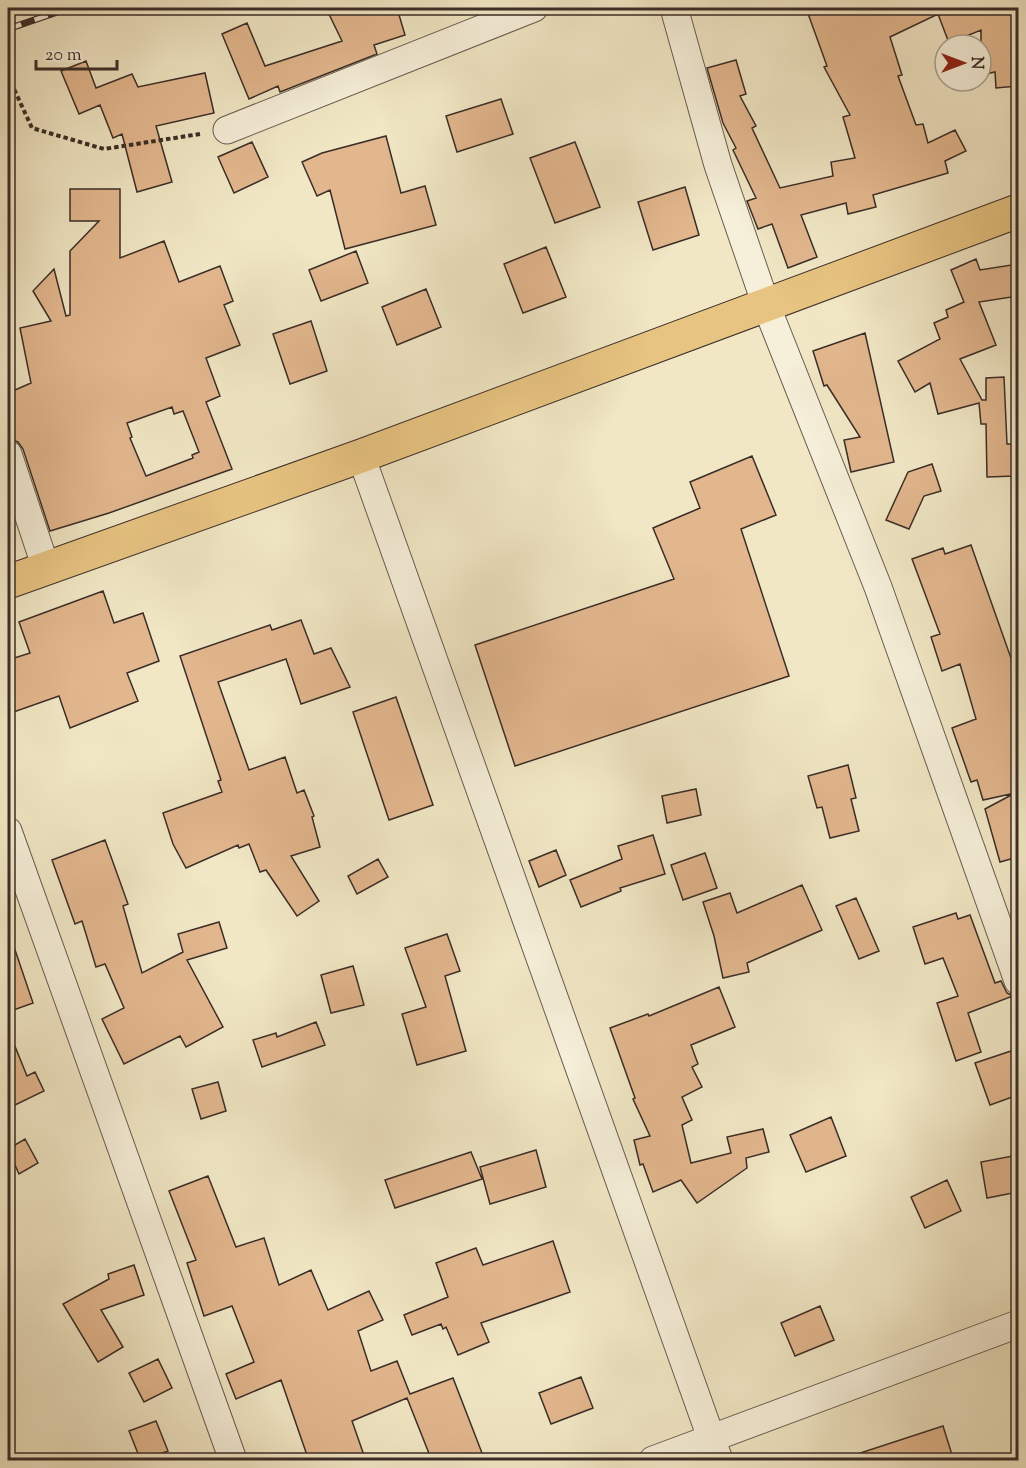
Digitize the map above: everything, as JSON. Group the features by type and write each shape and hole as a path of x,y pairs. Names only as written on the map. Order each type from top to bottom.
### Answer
{"main road":[{"path":"8,582 361,456 1018,211"}],"street":[{"path":"227,130 534,8"},
{"path":"674,8 718,165 766,304 878,587 1018,981"},
{"path":"8,454 46,568"},
{"path":"361,456 716,1450"},
{"path":"8,831 232,1461"},
{"path":"653,1461 716,1450 1018,1324"}],"path":[{"path":"8,76 32,128 104,149 227,130"}],"building":[{"path":"326,8 397,8 405,35 374,45 377,54 280,92 278,86 249,99 222,34 247,23 265,66 342,41"},
{"path":"806,8 1018,8 1018,86 996,88 995,72 993,72 993,33 981,33 981,30 974,33 945,33 938,14 890,37 902,75 898,76 916,125 923,124 928,143 955,130 966,151 945,161 948,173 873,195 876,207 848,214 846,203 801,215 817,257 788,268 772,224 758,229 747,201 756,198 733,150 736,148 723,123 707,68 736,60 746,94 740,96 756,126 752,128 780,188 833,176 831,162 855,158 843,117 850,115 824,67 827,66"},
{"path":"86,61 96,88 132,74 138,87 205,73 214,113 156,126 172,182 137,192 122,134 113,138 100,105 79,114 61,71"},
{"path":"501,99 513,134 457,152 446,116"},
{"path":"386,136 401,193 425,186 436,225 345,249 330,190 317,196 302,162 322,153"},
{"path":"252,142 268,177 234,193 218,157"},
{"path":"575,142 600,207 555,223 530,158"},
{"path":"685,187 699,235 653,250 638,202"},
{"path":"70,189 120,189 120,258 164,241 179,282 220,266 233,301 224,305 240,345 206,358 220,396 206,402 232,469 109,513 50,531 23,449 18,442 8,439 8,393 31,383 20,328 51,321 33,291 54,269 66,316 70,315 70,251 99,221 70,221","holes":["172,407 174,414 183,411 199,452 192,455 193,458 146,476 130,438 132,437 127,423"]},
{"path":"546,247 566,297 523,313 504,264"},
{"path":"356,251 368,283 321,301 309,270"},
{"path":"976,259 980,270 1018,264 1018,296 979,302 996,345 960,359 982,400 986,400 986,378 1004,377 1007,444 1014,444 1015,476 987,477 986,424 981,424 979,403 938,414 930,383 915,392 898,361 940,339 934,323 948,317 946,310 964,302 951,270"},
{"path":"426,289 441,327 397,345 382,307"},
{"path":"311,321 327,371 290,384 273,334"},
{"path":"865,333 894,462 851,472 844,440 860,437 827,385 824,386 813,351"},
{"path":"752,456 776,515 741,529 789,676 515,766 475,645 674,579 653,528 700,508 690,482"},
{"path":"932,464 941,491 924,496 909,529 886,520 908,472"},
{"path":"971,545 1018,678 1018,857 1000,862 985,809 1015,793 983,800 977,780 971,782 952,728 976,719 960,664 942,671 931,637 940,634 912,559 943,548 945,554"},
{"path":"103,591 114,623 143,613 159,661 127,673 138,701 70,728 59,696 8,714 8,660 30,653 19,622"},
{"path":"301,620 314,654 331,648 350,687 301,704 286,659 218,682 249,770 285,757 297,793 304,790 314,816 312,817 320,847 291,856 319,901 297,916 266,870 260,872 249,844 239,848 238,845 186,868 173,844 163,813 222,792 218,781 221,780 180,656 270,625 272,630"},
{"path":"396,697 433,805 389,820 353,712"},
{"path":"848,765 856,798 851,799 859,831 830,838 822,807 817,808 808,776"},
{"path":"696,789 701,815 667,823 662,796"},
{"path":"653,835 665,874 620,888 621,891 581,907 570,880 622,859 618,846"},
{"path":"105,840 128,904 123,906 142,973 183,952 178,934 219,922 227,948 187,960 223,1027 186,1047 180,1036 124,1064 102,1019 124,1008 105,964 96,967 82,921 75,924 52,860"},
{"path":"556,850 566,875 539,887 529,861"},
{"path":"705,853 717,888 683,900 671,865"},
{"path":"378,859 388,877 357,894 348,876"},
{"path":"802,885 822,930 747,963 749,972 723,978 714,936 703,902 730,893 737,913"},
{"path":"856,898 879,951 859,959 836,906"},
{"path":"956,913 958,919 970,915 995,983 1001,981 1007,993 1013,996 968,1013 981,1052 956,1061 937,1003 958,996 943,958 925,964 913,927"},
{"path":"447,934 460,971 445,976 466,1051 417,1065 402,1014 426,1007 405,948"},
{"path":"11,938 33,1003 8,1012 8,939"},
{"path":"353,966 364,1005 331,1013 321,975"},
{"path":"719,987 735,1027 691,1045 698,1064 692,1067 702,1087 682,1097 692,1120 682,1125 691,1163 731,1153 727,1137 763,1129 769,1152 746,1158 747,1168 697,1203 681,1180 653,1192 643,1164 640,1165 634,1140 650,1136 633,1099 635,1098 610,1028 648,1014 649,1016"},
{"path":"316,1022 325,1045 262,1067 253,1040 276,1033 277,1037"},
{"path":"8,1029 27,1076 35,1072 44,1091 15,1105 8,1089"},
{"path":"1011,1051 1018,1070 1018,1095 990,1105 975,1063"},
{"path":"218,1082 226,1111 201,1119 192,1089"},
{"path":"831,1117 846,1156 806,1172 790,1135"},
{"path":"25,1139 38,1163 19,1174 8,1149"},
{"path":"536,1150 546,1187 490,1204 480,1167"},
{"path":"471,1152 482,1179 395,1208 385,1180"},
{"path":"1018,1155 1018,1192 987,1198 981,1162"},
{"path":"208,1176 236,1247 264,1238 279,1285 311,1270 328,1310 369,1291 383,1320 358,1331 371,1371 397,1361 410,1394 453,1378 482,1453 463,1461 432,1461 407,1398 352,1421 366,1461 309,1461 281,1380 236,1399 226,1374 254,1362 232,1306 204,1316 187,1263 196,1260 169,1191"},
{"path":"947,1180 961,1211 925,1228 911,1197"},
{"path":"553,1241 570,1292 481,1323 489,1342 458,1355 446,1327 443,1329 441,1324 412,1335 404,1315 448,1297 436,1263 476,1248 483,1265"},
{"path":"134,1265 144,1295 101,1310 123,1347 98,1362 63,1304 109,1279 108,1274"},
{"path":"820,1306 834,1340 795,1356 781,1323"},
{"path":"158,1359 172,1388 144,1402 129,1373"},
{"path":"581,1377 593,1408 551,1424 539,1393"},
{"path":"156,1421 168,1451 141,1461 129,1431"},
{"path":"943,1426 954,1461 851,1461 851,1456"}],"railway":[{"path":"8,29 69,8"}]}
